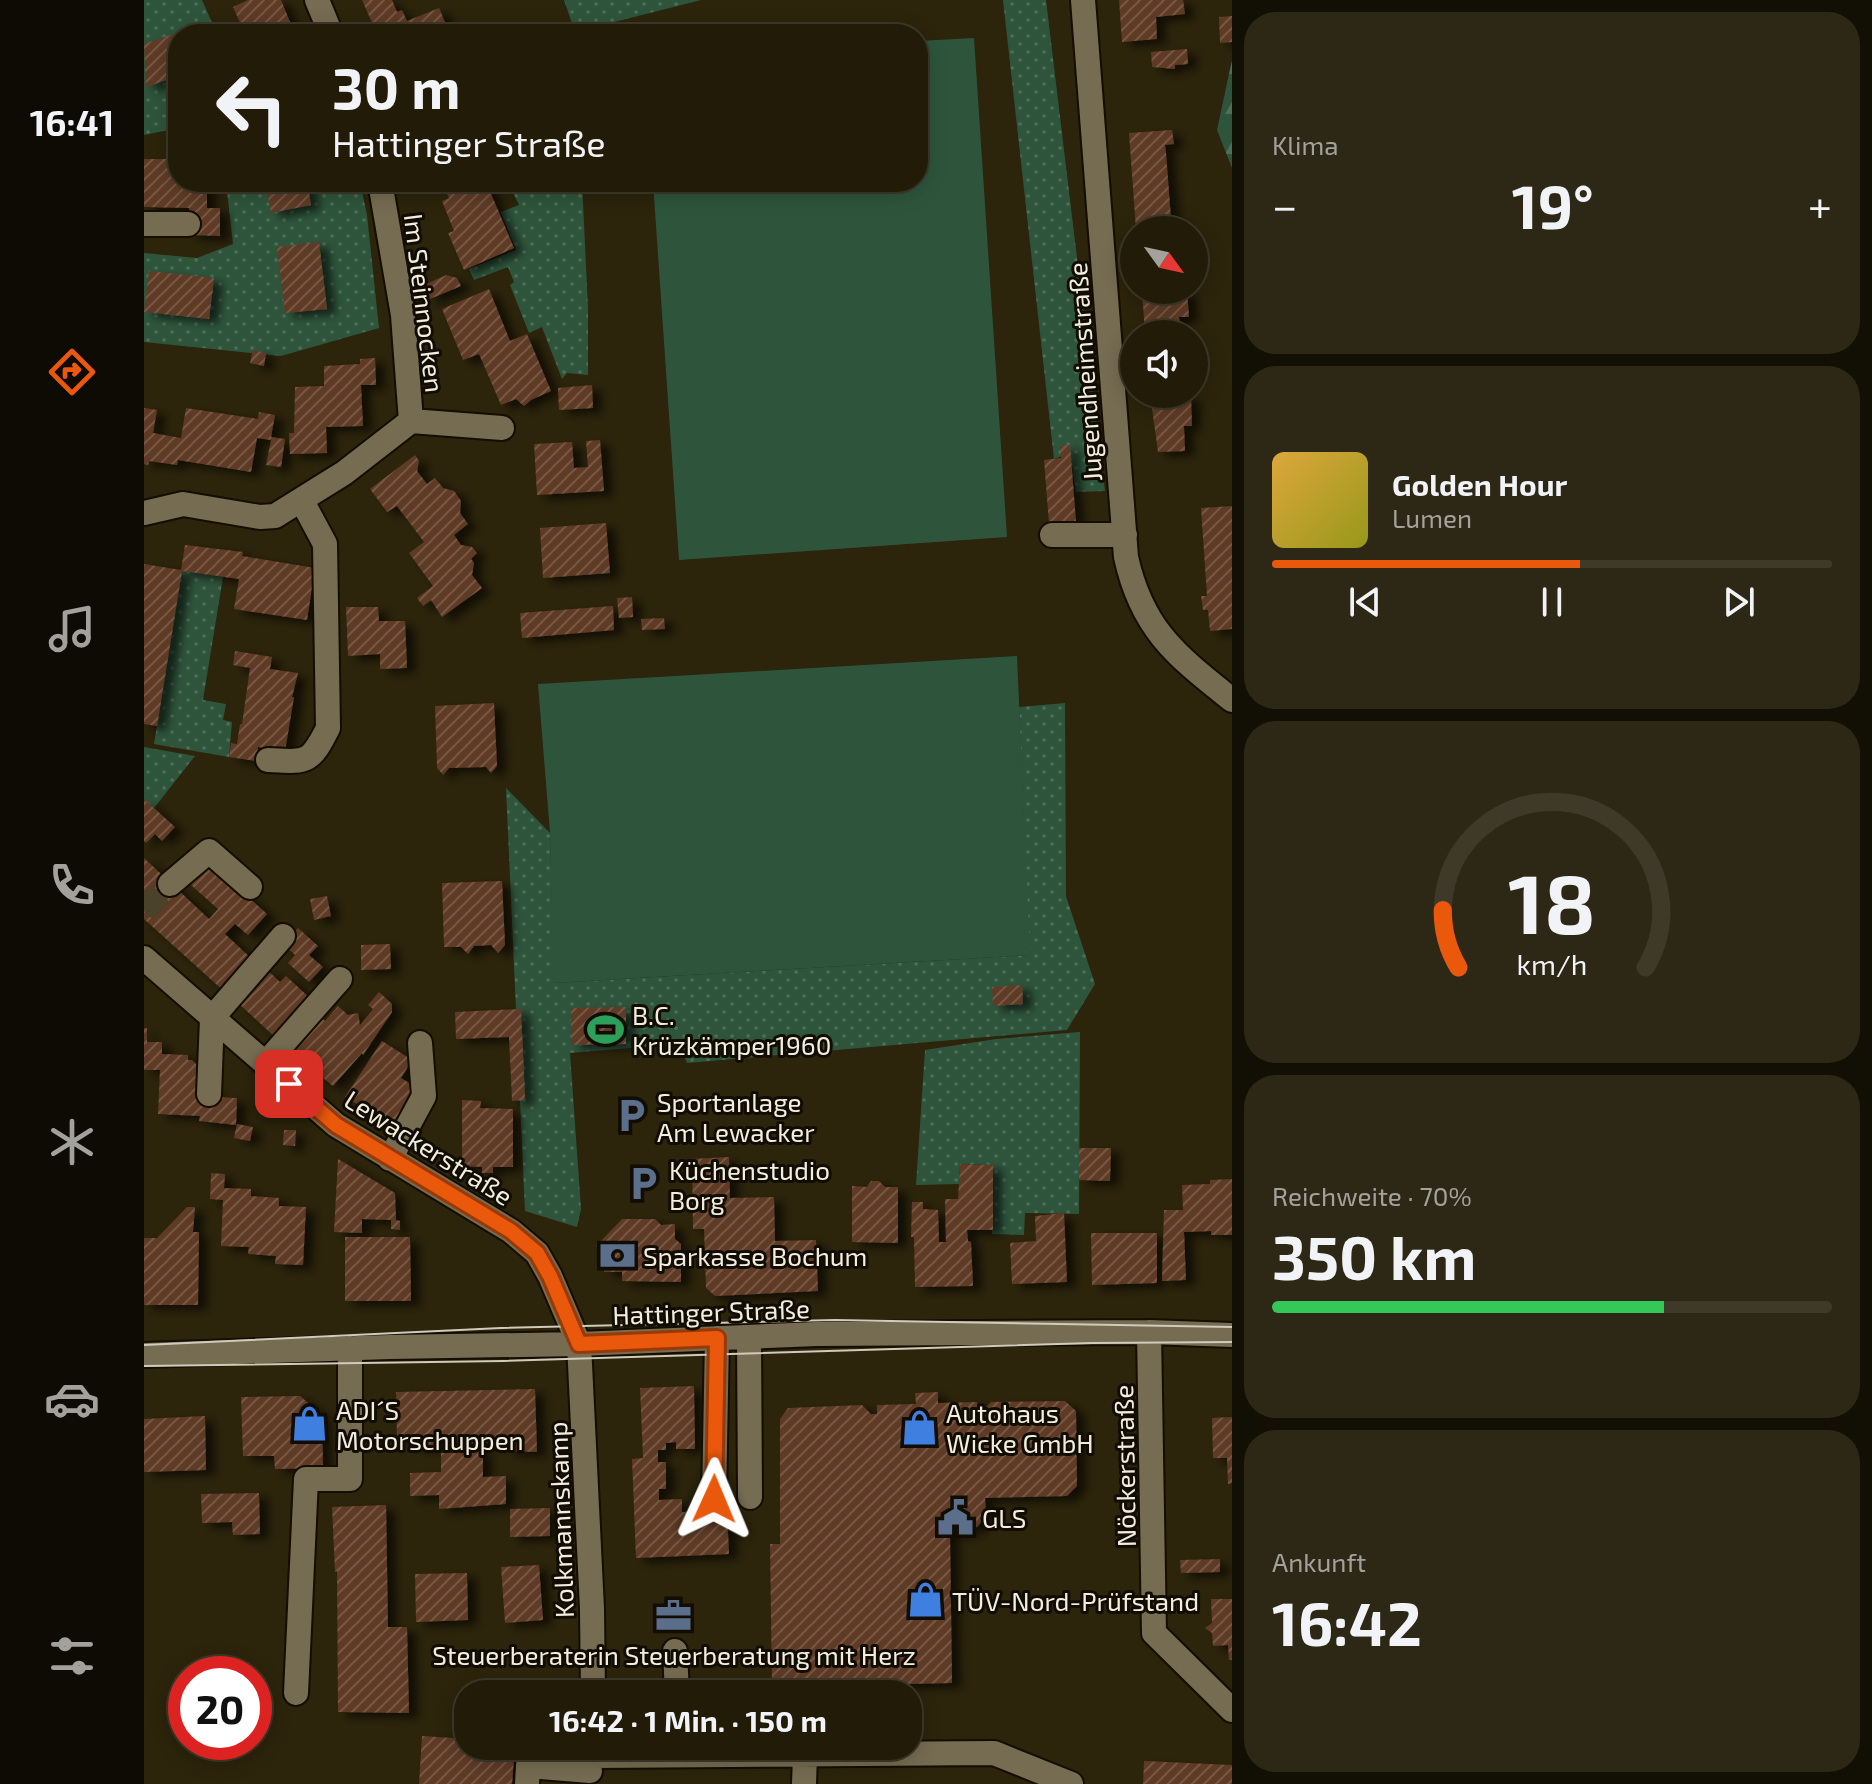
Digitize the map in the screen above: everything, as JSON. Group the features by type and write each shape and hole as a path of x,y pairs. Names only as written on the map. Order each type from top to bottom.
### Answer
{"street":[{"path":"317,0 327,24"},
{"name":"Jugendheimstraße","path":"1083,0 1125,535 1133,586 1163,640 1190,668 1232,700"},
{"name":"Im Steinnocken","path":"144,513 183,504 266,517 288,510 344,473 411,421 403,315 382,192"},
{"path":"144,224 188,224"},
{"path":"411,421 502,428"},
{"path":"268,760 300,762 315,753 328,728 325,544 302,501"},
{"path":"1052,535 1125,535"},
{"path":"170,884 209,851 250,887"},
{"path":"209,1094 212,1018 283,936"},
{"name":"Lewackerstraße","path":"144,958 336,1125 511,1231 537,1253 579,1344"},
{"path":"265,1064 340,979"},
{"path":"390,1159 424,1096 420,1043"},
{"name":"Hattinger Straße","path":"144,1355 930,1332 1232,1335"},
{"name":"Nöckerstraße","path":"1149,1332 1154,1633 1232,1710"},
{"path":"749,1337 750,1497"},
{"path":"714,1499 717,1338"},
{"name":"Kolkmannskamp","path":"579,1344 593,1680"},
{"path":"296,1693 306,1479 350,1479 350,1348"},
{"path":"675,1651 676,1680"},
{"path":"922,1754 994,1753 1063,1782"},
{"path":"527,1784 528,1766 620,1760"},
{"path":"804,1784 805,1760"}],"green space":[{"path":"144,0 202,0 213,24 168,24 168,130 144,135"},
{"path":"564,0 701,0 606,24 572,24"},
{"path":"1003,0 1046,0 1105,491 1076,492 1070,453 1054,459"},
{"path":"974,38 1007,537 679,560 654,192 928,192 928,40"},
{"path":"1232,60 1232,168 1217,130"},
{"path":"227,192 362,192 379,328 281,356 144,342 144,253 197,258 233,244"},
{"path":"513,192 582,192 588,375 567,373 562,379 542,327 529,333 510,285 514,282 508,267 474,280 469,269 516,250 501,212 519,205"},
{"path":"182,571 223,577 203,700 226,704 223,720 232,722 229,757 154,744"},
{"path":"1017,656 1030,955 553,983 550,833 538,684"},
{"path":"1065,703 1066,896 1095,984 1067,1030 687,1063 679,1044 570,1053 581,1209 577,1227 525,1211 506,788 550,833 554,983 1029,955 1019,707"},
{"path":"144,747 195,756 154,808 144,799"},
{"path":"1080,1032 1079,1214 1025,1213 1024,1235 992,1234 993,1165 960,1164 959,1184 916,1185 925,1050 996,1039"}],"building":[{"path":"248,0 281,0 291,24 241,24 233,7"},
{"path":"362,0 392,0 397,12 402,10 407,21 439,8 446,24 373,24"},
{"path":"1119,0 1183,0 1185,14 1156,17 1157,39 1122,42"},
{"path":"1232,16 1232,42 1220,43 1219,17"},
{"path":"168,36 168,79 146,87 144,44"},
{"path":"1187,49 1188,64 1175,65 1175,69 1152,67 1151,52"},
{"path":"1172,130 1174,144 1165,145 1171,216 1135,216 1129,133"},
{"path":"144,159 168,159 168,192 207,192 207,208 220,208 220,236 189,235 189,208 144,207"},
{"path":"267,192 309,192 311,205 271,213"},
{"path":"446,192 490,192 514,248 464,270 448,233 454,231 442,201 449,198"},
{"path":"319,242 327,309 285,313 277,247"},
{"path":"149,271 214,278 209,319 144,312"},
{"path":"446,275 457,278 461,286 430,299 424,285"},
{"path":"489,289 510,341 527,334 551,391 524,406 516,399 501,405 479,354 463,360 442,309"},
{"path":"1143,304 1188,304 1189,317 1144,320"},
{"path":"253,350 266,353 264,366 250,363"},
{"path":"375,358 376,385 361,385 363,426 326,427 327,453 290,454 289,433 294,433 295,387 324,386 324,366 360,364 360,359"},
{"path":"592,385 593,408 559,410 558,388"},
{"path":"144,408 157,410 153,433 181,438 186,408 258,419 259,412 275,415 271,437 285,439 281,467 266,465 271,440 257,438 251,472 178,460 177,465 149,461 148,465 144,464"},
{"path":"1152,408 1191,408 1192,426 1184,426 1185,451 1158,452"},
{"path":"600,440 604,491 537,495 534,444 572,442 574,468 588,467 586,441"},
{"path":"1070,445 1076,522 1049,524 1044,460 1061,458 1060,446"},
{"path":"415,455 419,461 417,471 427,484 435,478 443,488 454,491 461,501 460,513 468,524 454,535 461,545 472,547 477,553 471,559 474,563 472,575 482,588 442,617 431,600 423,606 417,598 433,586 409,553 424,542 397,506 387,512 370,489"},
{"path":"1232,506 1232,629 1210,631 1208,610 1203,610 1201,596 1207,596 1201,508"},
{"path":"606,523 610,573 543,578 540,528"},
{"path":"185,545 243,552 242,556 315,568 307,620 234,609 239,579 182,571 157,726 144,724 144,564 181,570"},
{"path":"632,597 633,617 619,618 617,598"},
{"path":"613,606 614,630 522,638 520,613"},
{"path":"346,607 378,607 379,621 405,621 407,668 380,669 380,654 348,656"},
{"path":"664,618 665,629 642,630 641,619"},
{"path":"235,651 272,657 270,669 298,673 285,751 258,747 256,761 229,757 231,743 237,744 242,724 250,668 233,665"},
{"path":"494,703 497,766 491,773 486,767 449,768 443,775 437,768 435,706"},
{"path":"144,799 175,827 162,841 155,834 146,843 144,841"},
{"path":"144,858 209,919 218,909 191,885 211,863 267,914 248,935 235,924 225,934 254,961 226,993 144,919"},
{"path":"502,881 505,945 498,953 491,945 474,946 468,954 461,947 444,947 442,883"},
{"path":"327,896 331,916 314,920 310,899"},
{"path":"298,928 318,946 309,955 323,967 309,982 288,963 295,955 283,944"},
{"path":"390,944 391,969 361,970 361,945"},
{"path":"266,969 280,982 286,976 312,1000 277,1039 237,1002"},
{"path":"1022,985 1023,1004 993,1006 992,987"},
{"path":"379,992 392,1004 392,1012 363,1055 333,1086 290,1051 320,1017 325,1021 338,1006 348,1015 358,1013 360,1025 373,1009 368,1005"},
{"path":"626,1007 626,1044 571,1045 571,1008"},
{"path":"521,1009 525,1100 512,1101 509,1037 456,1039 455,1012"},
{"path":"144,1028 147,1028 147,1042 162,1042 162,1054 188,1055 188,1060 192,1060 198,1066 197,1070 202,1071 215,1097 237,1098 236,1125 199,1121 200,1116 158,1114 160,1070 144,1070"},
{"path":"382,1041 412,1060 401,1078 417,1088 394,1126 345,1097"},
{"path":"462,1100 481,1101 480,1108 513,1109 513,1167 493,1167 493,1173 482,1173 482,1167 462,1166"},
{"path":"237,1124 253,1127 250,1141 234,1138"},
{"path":"284,1130 296,1130 295,1146 283,1145"},
{"path":"1079,1148 1111,1148 1110,1181 1079,1180"},
{"path":"729,1157 730,1198 774,1197 775,1241 816,1240 818,1291 715,1296 706,1288 704,1229 693,1229 692,1159"},
{"path":"338,1159 395,1193 396,1220 400,1221 400,1230 391,1229 391,1220 362,1219 362,1233 334,1232"},
{"path":"960,1164 993,1165 993,1230 967,1230 968,1241 971,1242 973,1286 915,1287 912,1202 923,1202 923,1209 938,1210 939,1242 946,1242 945,1199 958,1199"},
{"path":"211,1173 225,1174 224,1188 251,1189 251,1196 279,1198 279,1206 306,1207 303,1265 275,1264 276,1256 248,1254 249,1247 221,1246 223,1200 210,1199"},
{"path":"1232,1179 1232,1235 1211,1235 1211,1231 1184,1232 1186,1280 1162,1281 1164,1210 1183,1210 1182,1185"},
{"path":"871,1181 879,1181 885,1187 898,1187 898,1243 852,1242 852,1186 867,1187"},
{"path":"187,1207 195,1207 193,1232 199,1232 198,1305 144,1305 144,1238 157,1238"},
{"path":"1064,1213 1067,1282 1012,1284 1010,1243 1036,1241 1035,1216"},
{"path":"622,1219 655,1219 661,1225 675,1224 675,1239 681,1244 681,1282 622,1281 622,1272 604,1272 604,1254 596,1246"},
{"path":"1091,1233 1157,1233 1157,1283 1092,1285"},
{"path":"345,1237 410,1237 411,1301 345,1301"},
{"path":"694,1386 695,1449 676,1449 676,1442 666,1443 666,1450 658,1450 658,1462 666,1462 666,1489 659,1489 659,1500 682,1499 682,1512 727,1511 729,1554 636,1558 632,1459 643,1458 640,1388"},
{"path":"535,1389 537,1452 507,1451 507,1442 467,1444 467,1449 483,1449 483,1477 506,1476 506,1504 439,1509 439,1495 410,1496 410,1473 441,1472 441,1453 455,1453 455,1440 435,1440 436,1446 413,1446 413,1441 397,1441 396,1392"},
{"path":"938,1392 938,1403 977,1402 977,1411 983,1411 991,1402 1065,1401 1076,1411 1077,1486 1067,1496 985,1498 986,1512 978,1526 974,1529 971,1527 965,1533 950,1533 952,1683 922,1684 922,1680 772,1680 770,1544 780,1544 780,1419 788,1408 862,1405 871,1414 877,1414 877,1405 916,1404 915,1393"},
{"path":"300,1396 322,1415 323,1468 275,1469 274,1456 243,1456 241,1397"},
{"path":"205,1416 206,1470 144,1472 144,1419"},
{"path":"1232,1417 1232,1483 1228,1484 1227,1458 1213,1458 1212,1418"},
{"path":"259,1493 260,1534 233,1535 232,1522 202,1523 201,1494"},
{"path":"386,1505 388,1627 407,1627 409,1713 338,1712 337,1571 332,1507"},
{"path":"550,1508 550,1536 510,1537 510,1509"},
{"path":"1220,1559 1220,1572 1181,1573 1180,1560"},
{"path":"539,1565 543,1620 505,1623 501,1567"},
{"path":"467,1573 468,1620 416,1622 415,1574"},
{"path":"1211,1599 1232,1599 1232,1660 1229,1660 1228,1645 1213,1646 1212,1633 1205,1628 1212,1623"},
{"path":"422,1736 454,1738 454,1760 514,1760 512,1784 419,1784"},
{"path":"1144,1761 1232,1765 1232,1784 1143,1784"}],"tunnel":[{"path":"144,911 170,884"}],"tram line":[{"path":"144,1345 501,1328 835,1320 1232,1327"},
{"path":"144,1366 503,1361 1092,1343 1232,1342"}],"place":[{"name":"B.C. Krüzkämper1960","path":"606,1029"},
{"name":"Sportanlage Am Lewacker","path":"631,1116"},
{"name":"Küchenstudio Borg","path":"643,1184"},
{"name":"Sparkasse Bochum","path":"617,1255"},
{"name":"ADI´S Motorschuppen","path":"310,1424"},
{"name":"Autohaus Wicke GmbH","path":"920,1427"},
{"name":"GLS","path":"956,1517"},
{"name":"TÜV-Nord-Prüfstand","path":"926,1600"},
{"name":"Steuerberaterin Steuerberatung mit Herz","path":"674,1615"}],"route":[{"path":"289,1084 336,1125 511,1231 537,1253 579,1344 717,1338 714,1499"}]}
